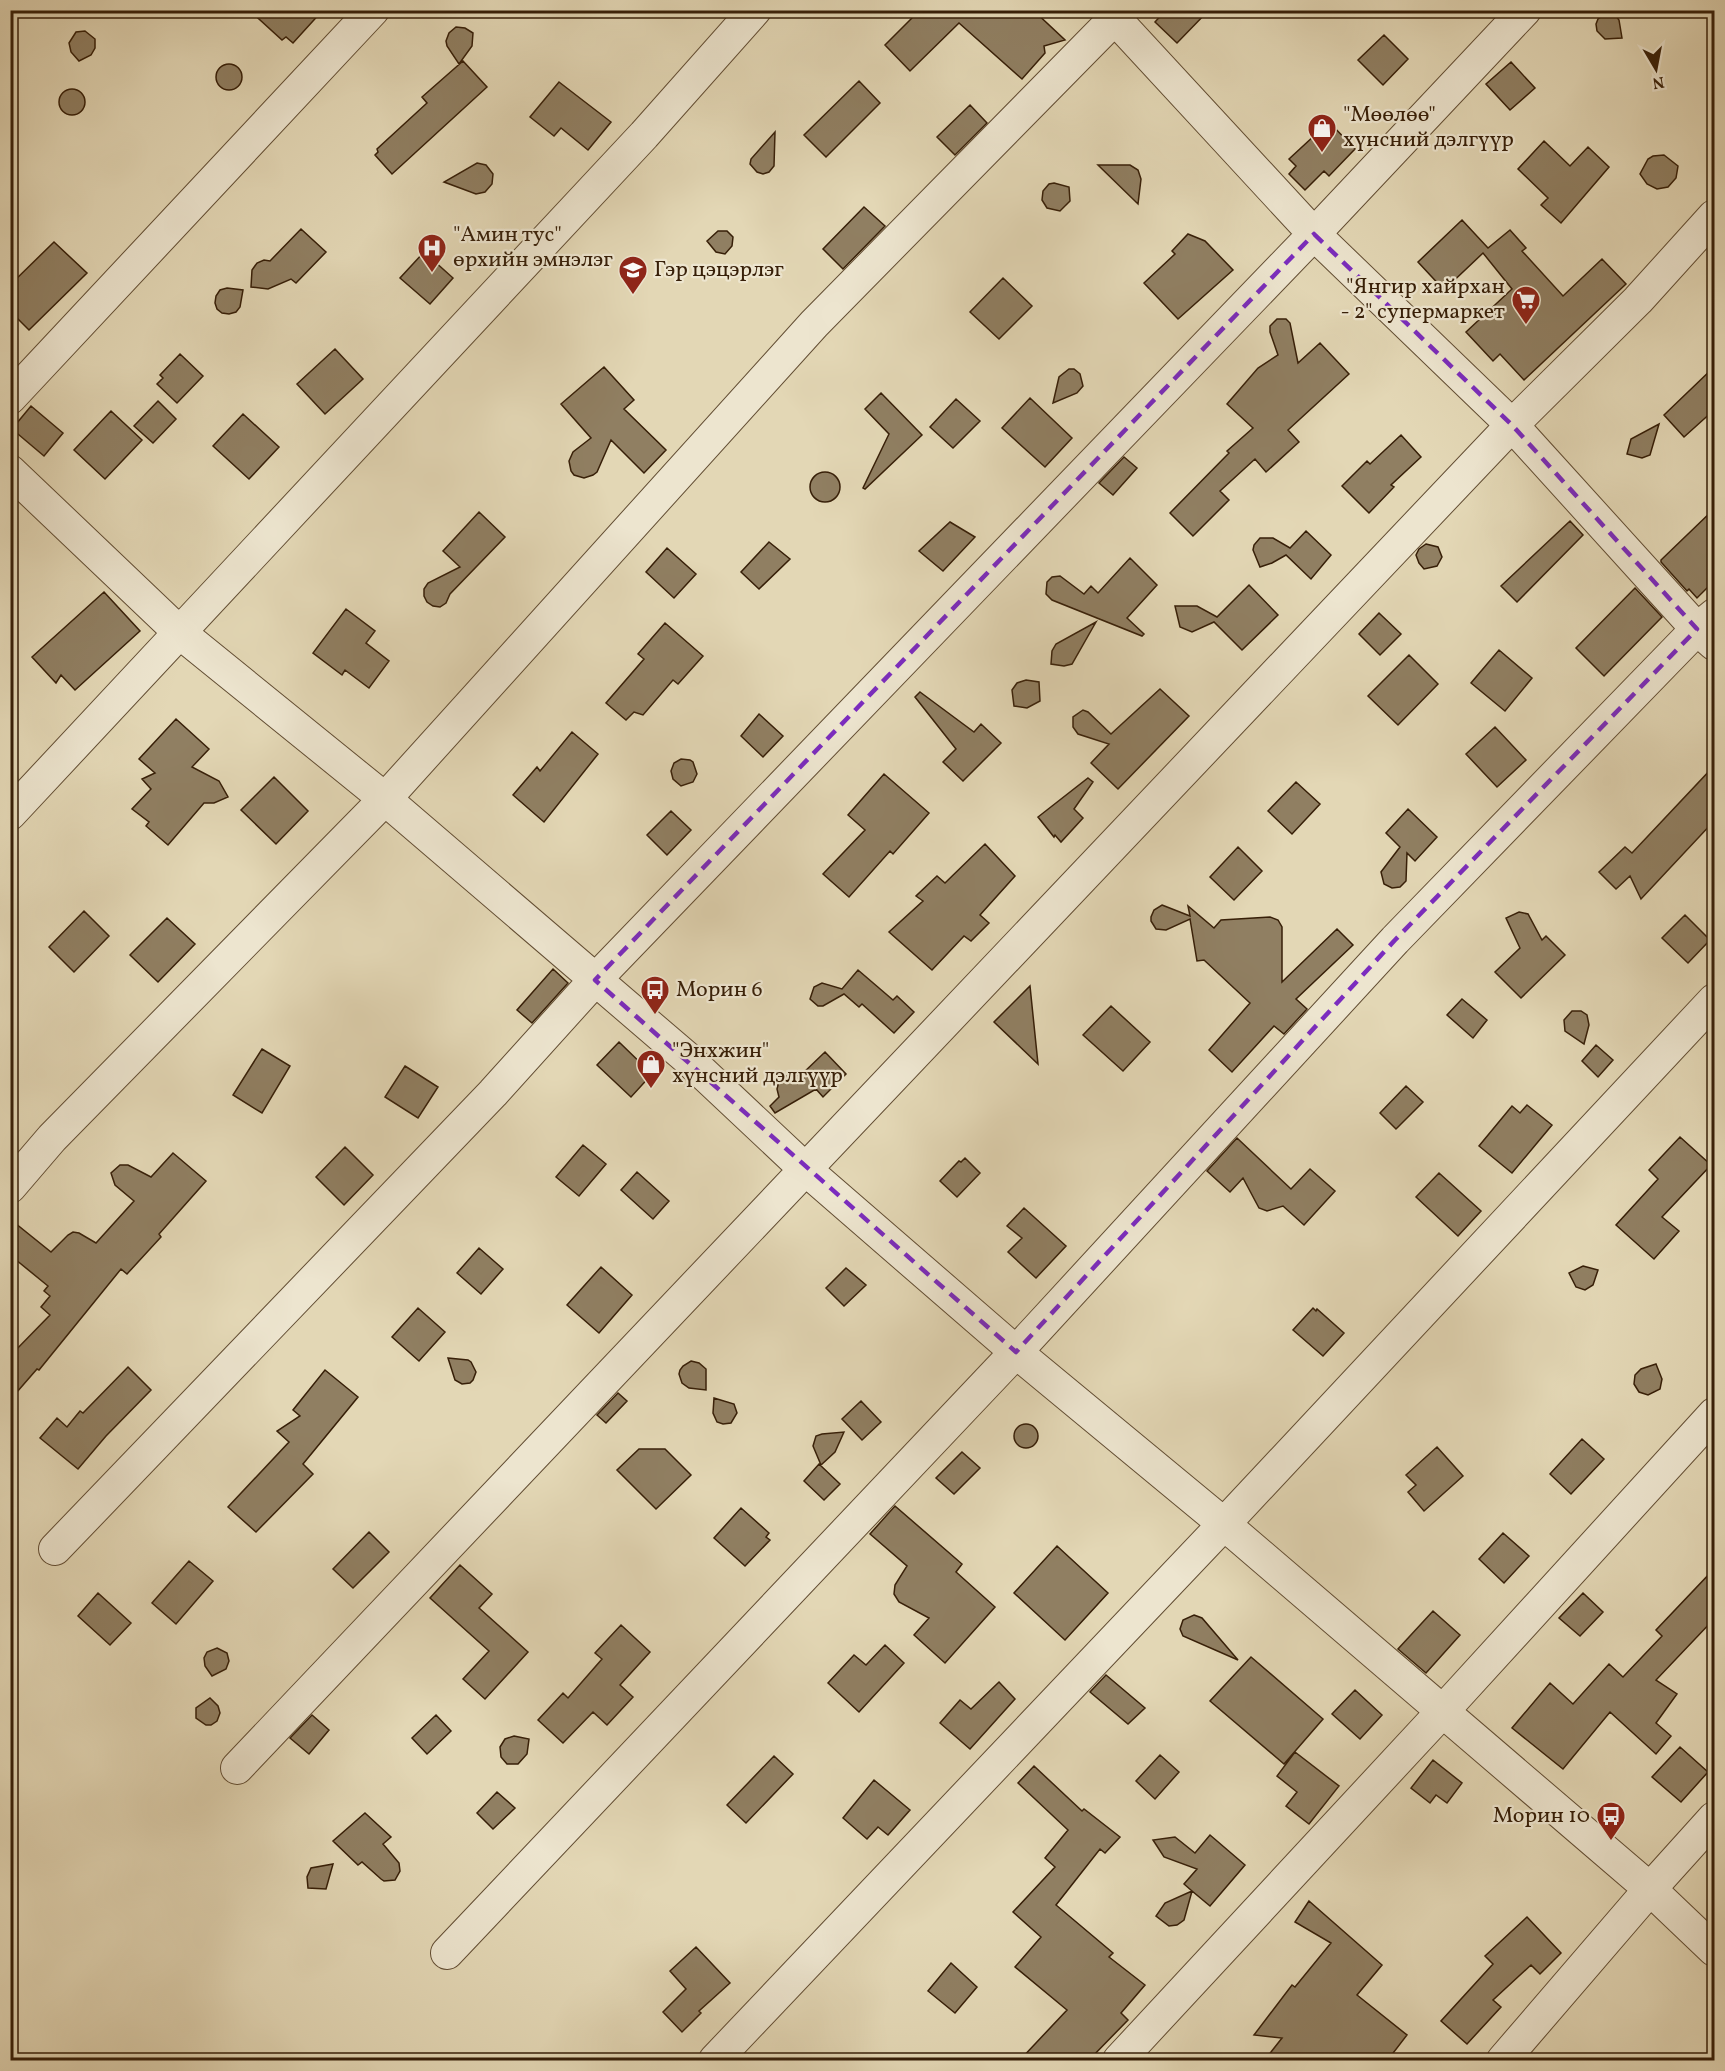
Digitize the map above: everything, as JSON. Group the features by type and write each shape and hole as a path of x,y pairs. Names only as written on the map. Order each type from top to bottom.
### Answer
{"street":[{"path":"10,398 373,10"},
{"path":"10,814 644,135 755,10"},
{"path":"55,1549 493,1093 596,980 1314,234 1525,10"},
{"path":"10,1187 60,1129 385,799 814,324 1115,13 1314,234 1512,425 1709,630 1395,940 1016,1352 447,1953"},
{"path":"237,1768 1512,425 1638,300 1714,216"},
{"path":"10,471 179,632 385,799 687,1058 805,1169 1016,1352 1224,1524 1650,1889 1714,1950"},
{"path":"715,2061 1224,1524 1714,1000"},
{"path":"1119,2061 1714,1414"},
{"path":"1503,2061 1714,1818"}],"highlighted area":[{"path":"1314,234 1512,425 1697,629 1395,940 1016,1352 595,980"}],"building":[{"path":"249,10 323,10 293,43 286,37 282,40"},
{"path":"920,10 1033,10 1065,40 1044,46 1045,53 1022,79 959,23 910,71 885,45"},
{"path":"1166,10 1209,10 1177,43 1155,22"},
{"path":"1610,14 1619,20 1622,38 1605,39 1597,31 1598,19"},
{"path":"456,27 465,28 473,33 472,46 459,64 446,41 449,33"},
{"path":"85,31 95,39 95,48 91,55 79,61 71,52 69,43 76,32"},
{"path":"1384,35 1408,59 1383,85 1358,60"},
{"path":"463,61 487,87 392,174 375,155 378,152 377,149 427,103 422,97"},
{"path":"1511,62 1535,88 1510,110 1486,84"},
{"path":"229,64 238,68 242,77 238,86 229,90 220,86 216,77 220,68"},
{"path":"859,81 880,103 826,157 804,135"},
{"path":"559,82 611,122 588,150 561,128 554,136 530,117"},
{"path":"72,89 81,93 85,102 81,111 72,115 63,111 59,102 63,93"},
{"path":"970,105 987,123 955,155 937,137"},
{"name":"\"Мөөлөө\" хүнсний дэлгүүр","path":"1329,122 1355,149 1329,176 1324,171 1305,190 1289,174 1296,166 1289,159"},
{"path":"775,132 774,166 769,172 763,174 757,172 750,164 751,159"},
{"path":"1544,141 1570,166 1588,147 1609,167 1561,223 1541,205 1548,198 1518,169"},
{"path":"1664,155 1678,166 1676,178 1668,187 1657,189 1647,184 1640,174 1648,159"},
{"path":"477,163 486,165 493,174 492,184 485,192 476,194 444,182"},
{"path":"1098,165 1130,165 1138,170 1141,179 1138,204"},
{"path":"1049,184 1069,187 1070,201 1060,211 1047,208 1042,200 1043,191"},
{"path":"864,207 885,226 843,269 823,249"},
{"path":"1462,220 1488,248 1510,230 1526,248 1522,251 1563,296 1602,259 1626,284 1524,380 1500,354 1493,361 1466,332 1512,289 1483,253 1444,290 1418,262"},
{"path":"301,229 326,252 296,283 291,279 268,289 251,287 252,270 257,263 264,260 270,261"},
{"path":"718,231 727,231 733,237 732,246 725,254 716,252 707,241"},
{"path":"1188,234 1205,241 1233,270 1178,319 1144,283 1175,254 1172,251"},
{"path":"54,242 87,273 29,330 10,311 10,285"},
{"path":"424,252 453,278 430,304 400,278"},
{"path":"1003,278 1032,306 999,339 970,312"},
{"path":"227,288 243,290 240,307 236,312 229,314 222,313 217,309 215,303 220,290"},
{"path":"1277,319 1286,319 1290,323 1298,363 1320,343 1349,374 1288,430 1299,442 1266,472 1255,459 1220,491 1229,500 1193,536 1170,513 1229,453 1227,451 1253,428 1227,404 1258,368 1278,355 1270,332 1270,326"},
{"path":"335,349 363,379 325,414 297,384"},
{"path":"180,354 203,376 177,403 157,384 163,378 160,375"},
{"path":"604,367 634,400 624,409 666,450 644,473 611,440 597,472 584,478 574,475 571,471 569,461 573,452 591,438 561,404"},
{"path":"1714,367 1714,410 1684,437 1664,415"},
{"path":"1069,369 1074,369 1080,374 1083,386 1077,393 1053,403 1059,377"},
{"path":"881,393 922,435 865,489 863,488 889,434 865,409"},
{"path":"1030,398 1072,438 1045,467 1002,428"},
{"path":"956,399 980,421 953,448 930,427"},
{"path":"158,401 176,419 153,443 134,426"},
{"path":"31,406 63,433 44,456 12,429"},
{"path":"111,411 142,440 105,479 74,450"},
{"path":"243,414 279,447 249,479 213,446"},
{"path":"1659,424 1650,455 1642,458 1627,454 1631,439"},
{"path":"1401,435 1421,457 1391,485 1394,487 1369,513 1342,486 1367,461 1370,464"},
{"path":"1124,457 1137,468 1113,495 1099,483"},
{"path":"825,472 835,477 840,487 835,497 825,502 815,497 810,487 815,477"},
{"path":"1714,509 1714,581 1697,598 1689,589 1687,591 1661,560"},
{"path":"479,512 505,537 450,594 446,603 440,607 433,606 427,602 424,589 428,583 460,567 443,551"},
{"path":"1570,521 1583,535 1517,602 1501,586"},
{"path":"950,522 975,537 943,571 919,551"},
{"path":"1306,531 1331,555 1311,579 1286,555 1260,567 1253,550 1260,538 1273,538 1290,548"},
{"path":"769,542 790,559 759,589 741,572"},
{"path":"1426,544 1438,547 1442,557 1437,566 1424,569 1416,555 1419,549"},
{"path":"667,548 696,574 674,598 646,572"},
{"path":"1130,558 1157,585 1127,618 1144,634 1142,636 1052,600 1046,594 1047,582 1052,577 1060,576 1084,594 1091,586 1098,593"},
{"path":"1249,585 1278,615 1242,650 1214,622 1192,632 1180,627 1175,606 1197,606 1217,617"},
{"path":"1635,588 1662,617 1604,676 1576,648"},
{"path":"104,592 140,631 75,690 61,675 56,683 32,657"},
{"path":"346,609 375,631 366,643 389,661 369,688 345,670 342,675 313,653"},
{"path":"1379,613 1401,634 1380,655 1359,634"},
{"path":"1096,622 1072,664 1064,666 1051,664 1052,651 1056,644"},
{"path":"665,623 703,656 678,684 673,680 643,715 634,712 626,720 606,703 644,659 638,654"},
{"path":"1499,650 1532,678 1505,711 1471,683"},
{"path":"1409,655 1438,684 1398,725 1368,696"},
{"path":"1026,680 1039,682 1040,701 1027,708 1014,706 1012,690 1017,683"},
{"path":"1160,689 1189,716 1118,789 1091,763 1109,744 1078,734 1073,727 1073,717 1083,710 1088,712 1111,734"},
{"path":"920,692 974,732 981,724 1001,743 963,781 943,762 956,749 915,697"},
{"path":"759,714 783,736 763,757 741,736"},
{"path":"176,719 209,749 192,767 219,781 228,797 214,803 204,803 168,845 146,826 149,822 132,809 151,789 142,779 155,773 139,759"},
{"path":"1495,727 1526,760 1497,787 1466,754"},
{"path":"572,732 598,754 544,822 513,795 537,767 540,771"},
{"path":"681,759 693,762 697,774 693,782 681,786 673,779 671,771 674,763"},
{"path":"1714,766 1714,821 1641,899 1630,876 1616,889 1599,872 1625,847 1632,853"},
{"path":"884,774 929,813 893,854 890,851 849,897 823,874 865,830 848,815"},
{"path":"274,777 308,811 276,844 241,810"},
{"path":"1088,778 1093,782 1074,809 1083,818 1061,842 1038,817"},
{"path":"1296,782 1320,804 1292,834 1268,811"},
{"path":"1408,809 1437,837 1415,861 1407,853 1406,881 1400,887 1392,888 1384,884 1381,872 1400,847 1386,833"},
{"path":"671,811 691,830 667,855 647,835"},
{"path":"985,844 1015,876 980,915 989,923 971,941 964,936 932,970 889,932 923,901 916,896 937,876 945,883"},
{"path":"1238,847 1262,871 1234,900 1210,877"},
{"path":"1162,905 1190,916 1188,906 1214,928 1221,920 1270,917 1278,920 1282,927 1282,982 1337,929 1353,945 1296,999 1307,1009 1284,1034 1274,1026 1232,1072 1209,1050 1250,1003 1204,960 1197,961 1190,919 1166,930 1156,929 1151,917 1154,910"},
{"path":"84,911 109,936 74,972 49,947"},
{"path":"1519,912 1528,914 1542,940 1546,936 1565,955 1521,998 1495,972 1520,948 1506,918"},
{"path":"1685,915 1710,940 1688,963 1662,938"},
{"path":"167,918 195,944 158,982 130,955"},
{"path":"553,969 568,983 532,1023 517,1010"},
{"path":"858,970 893,1000 897,996 914,1012 894,1033 862,1004 859,1007 844,994 823,1006 818,1006 810,999 814,987 822,983 842,989"},
{"path":"1030,986 1038,1064 994,1022"},
{"path":"1462,999 1487,1020 1473,1038 1447,1015"},
{"path":"1111,1006 1150,1042 1123,1071 1083,1035"},
{"path":"1572,1011 1581,1011 1587,1015 1589,1025 1584,1044 1565,1031 1564,1020"},
{"path":"619,1042 652,1074 631,1097 597,1065"},
{"path":"1596,1045 1613,1060 1598,1077 1582,1061"},
{"path":"262,1049 290,1066 262,1113 233,1095"},
{"path":"825,1052 846,1074 823,1097 816,1089 775,1113 770,1106 779,1097 777,1089 779,1081 786,1076 801,1075"},
{"path":"405,1066 438,1087 418,1118 385,1097"},
{"path":"1406,1086 1423,1102 1396,1129 1380,1113"},
{"path":"1527,1105 1552,1125 1512,1173 1479,1146 1512,1106 1520,1113"},
{"path":"1680,1137 1711,1165 1662,1217 1679,1231 1654,1259 1616,1225 1658,1179 1649,1170"},
{"path":"1237,1138 1291,1189 1310,1169 1335,1191 1304,1225 1283,1206 1267,1211 1259,1208 1243,1178 1230,1192 1207,1171"},
{"path":"583,1145 606,1164 579,1196 556,1177"},
{"path":"345,1147 373,1175 344,1205 316,1177"},
{"path":"173,1153 206,1181 159,1234 161,1237 127,1274 121,1269 39,1370 37,1369 10,1400 10,1356 50,1315 41,1307 50,1296 44,1291 48,1286 10,1255 10,1219 51,1252 73,1232 96,1243 134,1201 115,1185 111,1173 120,1165 128,1165 151,1177"},
{"path":"965,1158 980,1173 957,1197 940,1181 959,1161"},
{"path":"637,1172 669,1201 653,1219 621,1190"},
{"path":"1439,1173 1481,1211 1458,1236 1416,1197"},
{"path":"1024,1208 1066,1246 1036,1278 1008,1252 1022,1238 1007,1226"},
{"path":"479,1248 503,1269 481,1294 457,1273"},
{"path":"1583,1266 1598,1270 1593,1285 1585,1290 1576,1287 1569,1273"},
{"path":"601,1267 632,1295 599,1333 567,1305"},
{"path":"846,1268 866,1285 844,1306 826,1288"},
{"path":"418,1308 445,1332 419,1361 392,1337"},
{"path":"1313,1308 1344,1333 1323,1356 1293,1330"},
{"path":"448,1358 471,1362 476,1372 470,1383 462,1384 455,1380"},
{"path":"691,1361 699,1363 706,1369 706,1390 689,1388 682,1383 680,1370"},
{"path":"1656,1364 1662,1379 1660,1389 1648,1395 1639,1392 1634,1384 1635,1375 1641,1369"},
{"path":"128,1367 151,1390 106,1436 78,1469 40,1438 57,1418 67,1427 80,1411 83,1413"},
{"path":"325,1370 358,1397 303,1464 313,1474 256,1532 228,1507 289,1442 277,1431 300,1416 293,1410"},
{"path":"618,1393 627,1401 606,1423 597,1415"},
{"path":"714,1398 734,1404 737,1413 731,1423 717,1422 713,1413"},
{"path":"861,1401 881,1422 862,1440 842,1419"},
{"path":"1026,1424 1034,1428 1038,1436 1034,1444 1026,1448 1018,1444 1014,1436 1018,1428"},
{"path":"844,1432 835,1452 821,1465 813,1446 816,1436"},
{"path":"1582,1439 1604,1459 1571,1494 1550,1474"},
{"path":"1437,1447 1463,1476 1424,1511 1408,1492 1416,1485 1406,1475"},
{"path":"639,1449 665,1449 691,1475 656,1509 617,1470"},
{"path":"962,1452 980,1468 954,1494 936,1478"},
{"path":"819,1464 840,1484 824,1500 804,1481"},
{"path":"895,1506 962,1564 956,1572 995,1607 945,1663 914,1635 929,1618 899,1602 894,1594 895,1585 907,1566 870,1534"},
{"path":"741,1508 769,1533 766,1537 770,1540 745,1566 714,1538"},
{"path":"369,1532 389,1552 353,1588 333,1569"},
{"path":"1503,1533 1529,1556 1504,1583 1479,1559"},
{"path":"1057,1546 1108,1593 1065,1640 1014,1593"},
{"path":"189,1561 213,1581 176,1624 152,1603"},
{"path":"460,1565 492,1594 479,1608 528,1652 485,1699 463,1679 489,1651 430,1598"},
{"path":"1714,1569 1714,1619 1656,1680 1677,1694 1656,1723 1671,1736 1656,1754 1610,1712 1563,1769 1512,1728 1550,1683 1573,1704 1609,1664 1623,1677 1662,1636 1656,1630"},
{"path":"98,1593 131,1623 110,1645 78,1616"},
{"path":"1583,1593 1603,1612 1580,1636 1559,1618"},
{"path":"1433,1611 1460,1635 1426,1673 1398,1649"},
{"path":"1194,1615 1202,1618 1238,1660 1183,1636 1180,1629 1183,1620"},
{"path":"621,1625 650,1652 620,1685 633,1697 607,1725 593,1712 563,1743 538,1720 563,1693 568,1698 602,1659 595,1653"},
{"path":"885,1645 904,1663 859,1712 828,1683 854,1655 866,1665"},
{"path":"217,1648 227,1653 229,1661 226,1669 212,1676 205,1666 204,1658 207,1652"},
{"path":"1251,1657 1323,1719 1284,1764 1210,1701"},
{"path":"1106,1675 1145,1708 1128,1724 1090,1692"},
{"path":"999,1682 1015,1699 970,1749 940,1723 960,1700 971,1709"},
{"path":"1355,1690 1382,1715 1360,1739 1332,1714"},
{"path":"210,1698 218,1706 220,1713 217,1721 206,1725 196,1718 196,1708"},
{"path":"312,1715 329,1730 309,1754 290,1738"},
{"path":"436,1715 451,1731 427,1754 412,1738"},
{"path":"514,1736 529,1739 527,1754 518,1764 507,1764 501,1757 500,1747 505,1739"},
{"path":"1680,1747 1708,1772 1681,1802 1652,1777"},
{"path":"1295,1752 1339,1786 1309,1824 1286,1806 1297,1792 1277,1776"},
{"path":"1160,1755 1179,1772 1155,1799 1136,1781"},
{"path":"774,1756 793,1774 746,1823 727,1805"},
{"path":"1433,1760 1462,1783 1447,1803 1436,1795 1430,1803 1411,1788"},
{"path":"1034,1766 1082,1811 1084,1809 1120,1837 1105,1853 1100,1849 1056,1905 1113,1953 1109,1957 1145,1985 1121,2013 1128,2020 1088,2061 1019,2061 1067,2010 1015,1967 1041,1937 1013,1912 1055,1867 1045,1858 1068,1830 1018,1783"},
{"path":"874,1780 910,1810 888,1835 878,1827 867,1839 843,1818"},
{"path":"497,1792 515,1808 493,1829 477,1813"},
{"path":"365,1813 391,1837 383,1844 399,1863 400,1871 395,1880 384,1881 362,1862 358,1865 333,1841"},
{"path":"1210,1835 1245,1865 1210,1906 1184,1884 1197,1869 1164,1857 1153,1840 1175,1837 1195,1853"},
{"path":"333,1864 326,1889 308,1888 307,1877 311,1868"},
{"path":"1192,1891 1184,1920 1177,1925 1169,1926 1156,1916 1165,1903"},
{"path":"1309,1901 1382,1965 1357,1995 1407,2035 1387,2061 1264,2061 1282,2038 1254,2035 1292,1985 1295,1987 1331,1943 1295,1922"},
{"path":"1527,1917 1561,1953 1540,1974 1531,1965 1493,2000 1501,2007 1467,2044 1441,2021 1493,1964 1485,1956"},
{"path":"696,1947 730,1983 699,2011 701,2013 682,2032 663,2012 686,1989 670,1971"},
{"path":"951,1963 977,1987 955,2013 928,1991"}],"place":[{"name":"\"Мөөлөө\" хүнсний дэлгүүр","path":"1322,154"},
{"name":"\"Амин тус\" өрхийн эмнэлэг","path":"432,274"},
{"name":"Гэр цэцэрлэг","path":"633,296"},
{"name":"\"Янгир хайрхан - 2\" супермаркет","path":"1526,326"},
{"name":"Морин 6","path":"655,1016"},
{"name":"\"Энхжин\" хүнсний дэлгүүр","path":"651,1090"},
{"name":"Морин 10","path":"1611,1842"}]}
